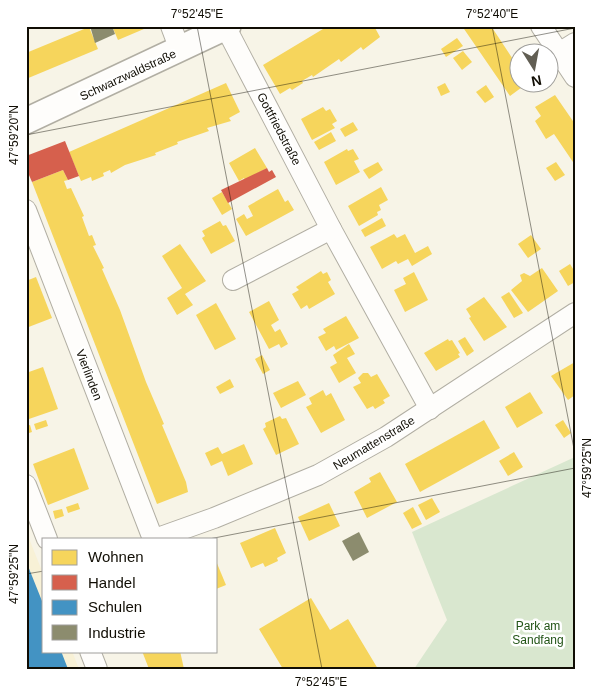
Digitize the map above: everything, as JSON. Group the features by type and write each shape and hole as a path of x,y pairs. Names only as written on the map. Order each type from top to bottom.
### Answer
{"main road":[{"name":"Schwarzwaldstraße","path":"26,121 227,27"}],"street":[{"path":"171,26 180,50"},
{"path":"541,26 567,48 575,77"},
{"name":"Gottfriedstraße","path":"227,27 331,229 430,408"},
{"name":"Vierlinden","path":"26,210 154,538"},
{"path":"233,280 331,229"},
{"name":"Neumattenstraße","path":"157,538 214,518 318,475 430,408 575,313"},
{"path":"26,485 47,538"},
{"path":"90,652 97,669"}],"shaded area":[{"path":"26,531 42,571 42,652 72,652 79,669 26,669"}],"green space":[{"name":"Park am Sandfang","path":"575,457 575,669 414,669 447,620 412,532"}],"building: Wohnen":[{"path":"112,26 151,26 118,40"},
{"path":"328,26 374,26 380,37 363,50 361,47 341,62 339,59 313,77 312,75 302,81 303,83 292,90 290,88 280,94 263,65"},
{"path":"462,26 491,26 508,52 508,92 515,92 510,96"},
{"path":"89,27 98,49 26,79 26,53"},
{"path":"457,38 463,46 446,57 441,49"},
{"path":"463,51 472,62 462,70 453,58"},
{"path":"226,83 240,112 229,118 231,121 207,128 209,131 177,142 178,144 155,153 156,155 125,165 111,173 110,170 103,173 104,176 92,181 91,177 81,181 69,152"},
{"path":"445,83 450,92 441,96 437,87"},
{"path":"486,85 494,97 485,103 476,92"},
{"path":"555,95 575,124 575,165 554,134 546,139 535,121 541,116 535,107"},
{"path":"323,107 326,111 330,109 337,121 332,124 335,128 312,140 301,119"},
{"path":"353,122 358,130 345,137 340,129"},
{"path":"331,132 336,141 319,150 314,142"},
{"path":"255,148 267,168 245,180 244,178 239,181 229,163"},
{"path":"347,149 348,151 353,149 359,159 354,161 360,172 336,185 324,162"},
{"path":"378,162 383,170 369,179 363,170"},
{"path":"556,162 565,175 555,181 546,168"},
{"path":"63,170 68,180 64,181 67,189 71,188 84,216 82,217 89,236 92,235 96,245 93,246 104,268 102,269 120,310 146,382 164,424 162,425 186,482 188,492 157,504 32,182"},
{"path":"381,187 388,200 379,205 381,210 377,212 378,215 359,226 348,206"},
{"path":"278,189 285,202 288,200 294,210 246,236 236,219 244,214 247,219 253,216 248,206"},
{"path":"222,192 232,209 222,215 212,198"},
{"path":"382,218 386,226 365,237 361,230"},
{"path":"220,221 223,226 226,225 235,241 211,254 202,238 205,236 202,231"},
{"path":"394,234 397,238 405,234 415,253 428,246 432,254 412,266 408,259 398,264 396,261 382,269 370,247"},
{"path":"531,235 541,249 528,258 518,244"},
{"path":"180,244 206,281 185,294 193,305 177,315 167,298 182,288 162,256"},
{"path":"570,264 575,272 575,282 568,286 559,271"},
{"path":"542,268 558,291 528,312 511,290 522,281 520,275 524,273 530,276"},
{"path":"321,271 323,274 327,272 331,280 328,282 335,294 309,309 307,305 301,309 292,294 299,290 296,287"},
{"path":"414,272 428,300 405,312 394,290 406,284 403,278"},
{"path":"36,277 52,318 26,328 26,281"},
{"path":"509,292 523,313 514,318 501,297"},
{"path":"484,297 507,327 484,341 469,318 471,317 466,309"},
{"path":"269,301 279,320 271,325 275,332 280,329 288,344 281,348 279,344 269,349 249,312"},
{"path":"216,303 236,339 215,350 196,315"},
{"path":"346,316 359,338 336,350 334,346 326,351 318,337 326,333 323,329"},
{"path":"465,337 474,351 467,356 458,341"},
{"path":"448,339 449,341 452,340 460,353 458,354 460,357 436,371 424,353"},
{"path":"349,344 355,354 347,358 356,373 339,383 330,367 337,363 333,355"},
{"path":"262,355 270,370 263,374 255,359"},
{"path":"575,362 575,395 568,400 551,376"},
{"path":"43,367 58,409 26,420 26,373"},
{"path":"363,373 368,373 371,377 377,374 390,396 383,400 385,403 375,409 373,406 367,409 353,387 361,383 358,378"},
{"path":"230,379 234,387 220,394 216,387"},
{"path":"298,381 306,395 281,408 273,393"},
{"path":"323,390 326,396 331,393 345,420 321,433 306,407 312,404 309,398"},
{"path":"530,392 543,413 517,428 505,407"},
{"path":"280,416 282,419 286,418 299,444 276,455 263,429 266,427 265,423"},
{"path":"46,420 48,426 36,430 34,424"},
{"path":"484,420 500,448 420,492 405,464"},
{"path":"563,420 571,433 564,438 555,425"},
{"path":"30,425 32,432 26,434 26,426"},
{"path":"244,444 253,464 228,476 222,461 211,466 205,453 218,447 222,454"},
{"path":"74,448 89,489 48,505 33,464"},
{"path":"514,452 523,467 508,476 499,461"},
{"path":"380,472 397,502 367,518 354,492 371,482 369,478"},
{"path":"432,498 440,512 426,520 418,505"},
{"path":"78,503 80,509 68,513 66,507"},
{"path":"329,503 340,526 309,541 298,517"},
{"path":"413,507 422,524 412,529 403,513"},
{"path":"62,509 64,516 55,519 53,511"},
{"path":"275,528 286,553 277,558 278,561 265,567 263,563 251,568 240,543"},
{"path":"218,566 226,585 218,588"},
{"path":"311,598 330,630 348,619 378,669 283,669 259,629"},
{"path":"142,652 180,652 184,669 149,669"}],"building: Handel":[{"path":"65,141 79,176 68,180 63,170 32,182 26,168 26,156"},
{"path":"267,168 269,172 272,170 276,177 228,203 221,190"}],"building: Schulen":[{"path":"26,561 42,601 42,652 61,652 68,669 26,669"}],"building: Industrie":[{"path":"90,26 112,26 115,34 95,43"},
{"path":"359,532 369,552 353,561 342,541"}]}
